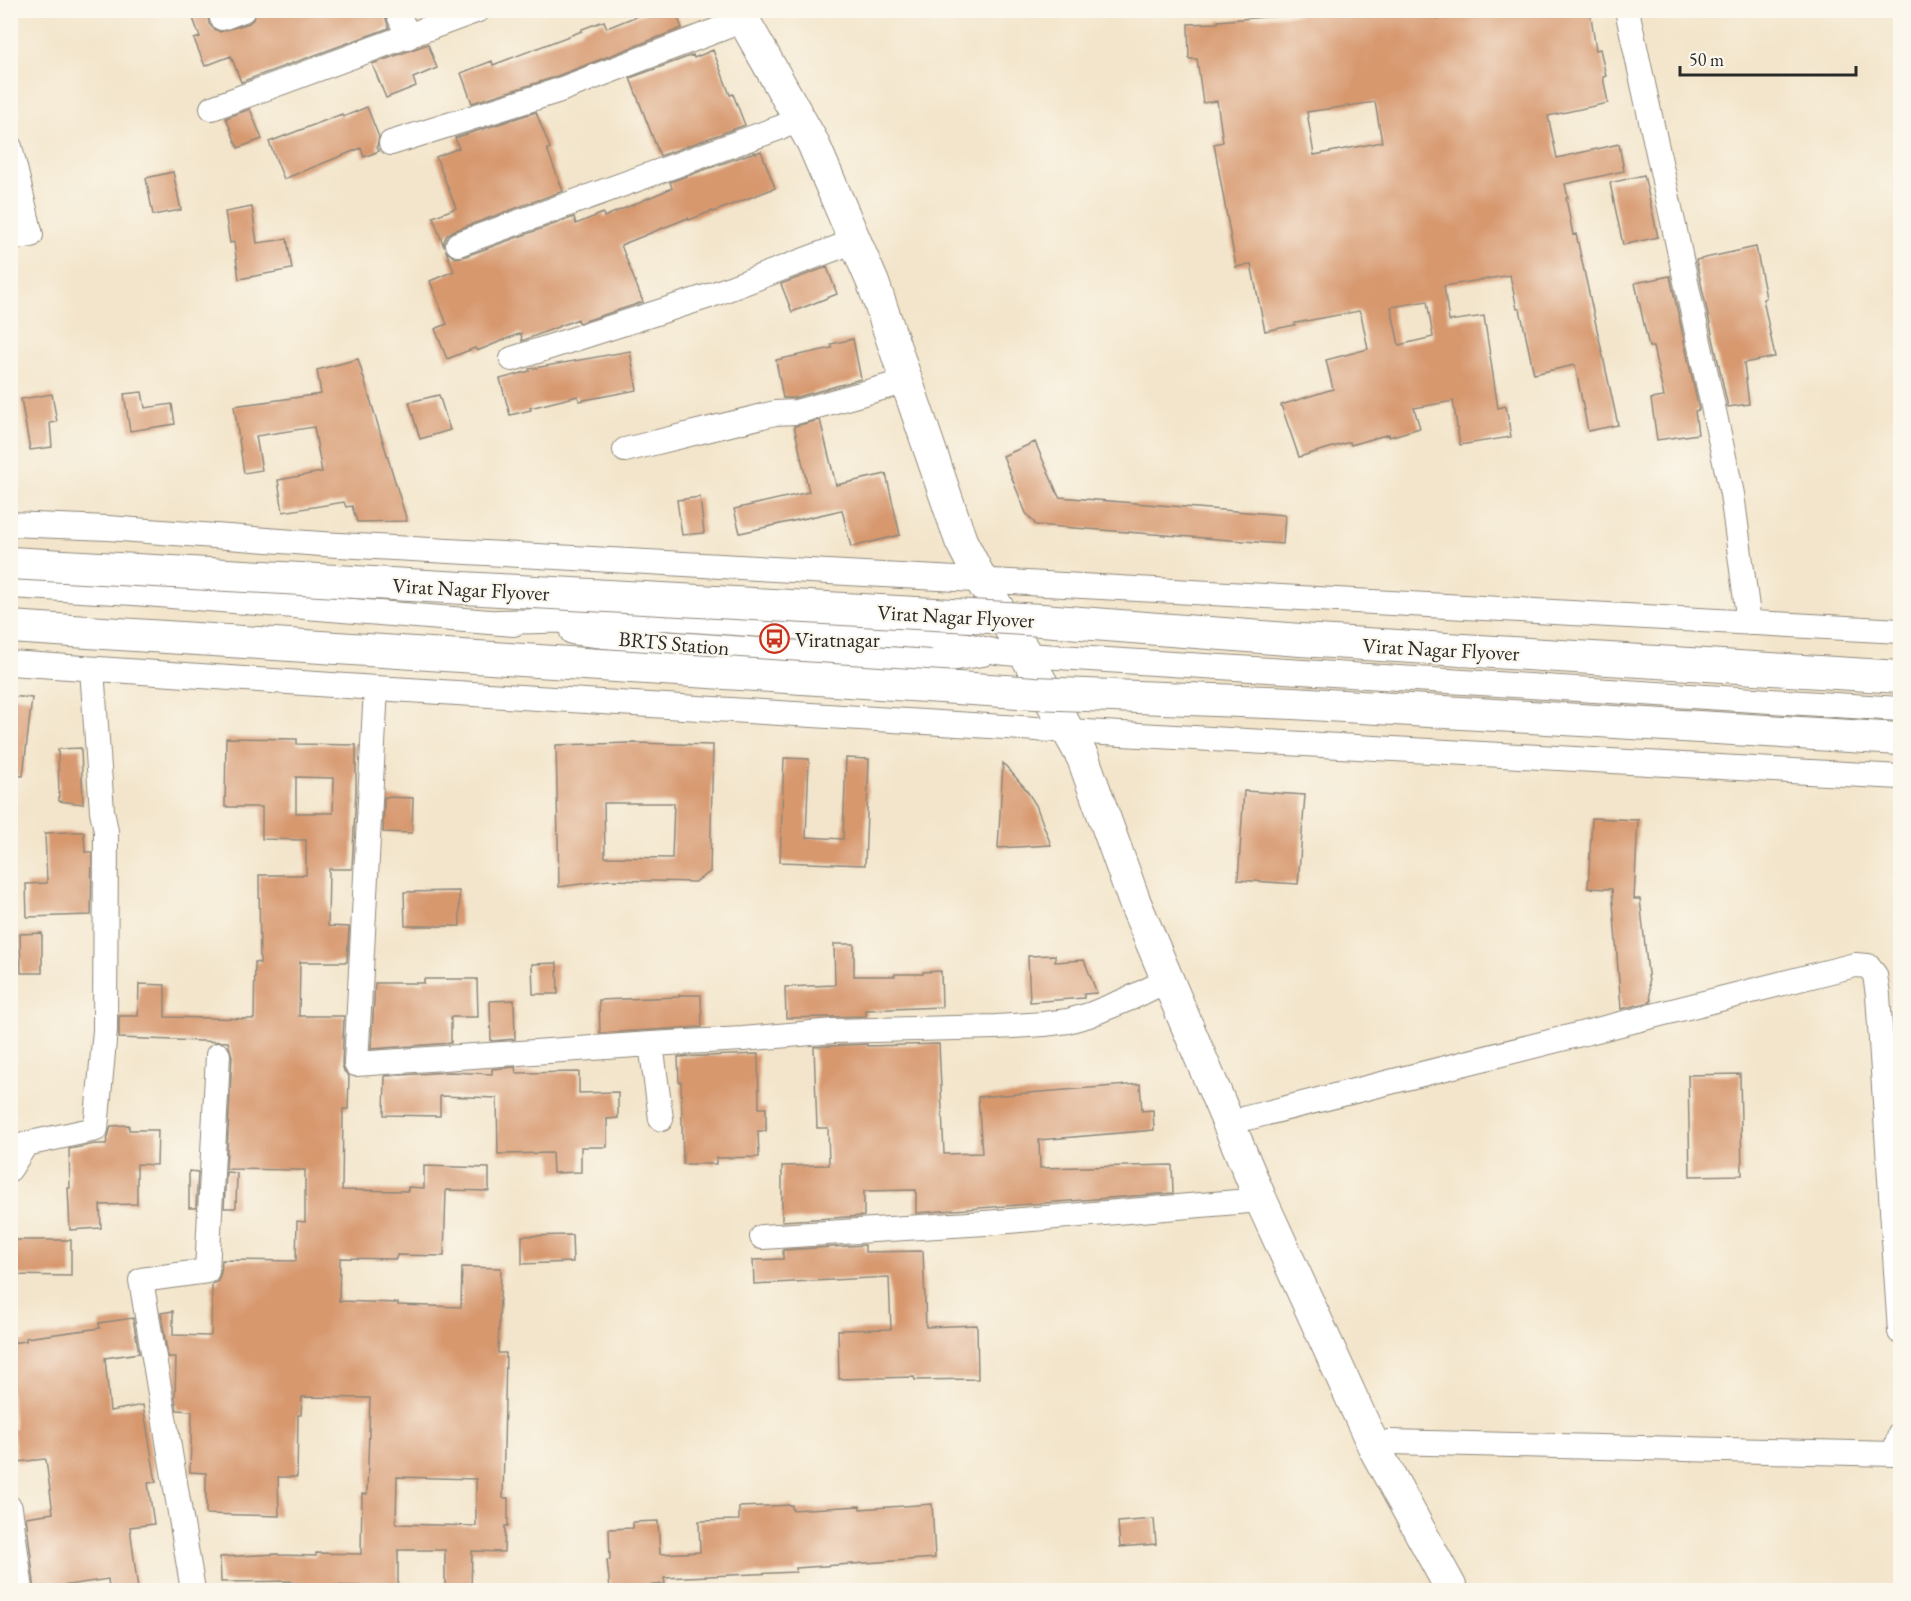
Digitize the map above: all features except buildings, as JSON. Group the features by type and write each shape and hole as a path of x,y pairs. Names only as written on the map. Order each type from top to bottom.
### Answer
{"main road":[{"path":"748,14 813,143 873,283 961,541 993,581"},
{"path":"748,14 830,134 891,275 993,581 1024,655 1077,731 1098,752 1150,897 1389,1442 1470,1590"},
{"name":"Virat Nagar Flyover","path":"10,563 1042,620 1311,641 1900,677"},
{"path":"10,627 1035,693 1305,704 1900,739"},
{"path":"1077,731 1083,758 1135,903 1261,1200 1375,1449 1452,1590"}],"street":[{"path":"397,10 408,38"},
{"path":"212,108 408,38 478,10"},
{"path":"1627,10 1732,494 1749,622"},
{"path":"391,143 557,92 748,14"},
{"path":"458,244 801,120"},
{"path":"10,147 31,235 10,238"},
{"path":"513,359 709,296 855,241"},
{"path":"625,450 774,413 796,412 907,381"},
{"path":"10,524 108,528 321,544 1900,631"},
{"name":"BRTS Station","path":"10,586 134,593 498,622 660,643 930,662 1024,655 1900,709"},
{"path":"10,663 1077,731 1900,777"},
{"path":"10,1168 26,1143 96,1129 105,1030 106,831 102,812 92,669"},
{"path":"376,688 356,1064 834,1031 1044,1024 1089,1015 1168,980"},
{"path":"1247,1118 1855,965 1868,966 1875,975 1878,995 1900,1332"},
{"path":"651,1044 661,1119"},
{"path":"193,1590 141,1280 207,1271 218,1055"},
{"path":"762,1237 985,1223 1261,1200"},
{"path":"1389,1442 1894,1454 1900,1434"},
{"path":"10,1508 21,1590"}],"place":[{"name":"Viratnagar","path":"774,639"}]}
